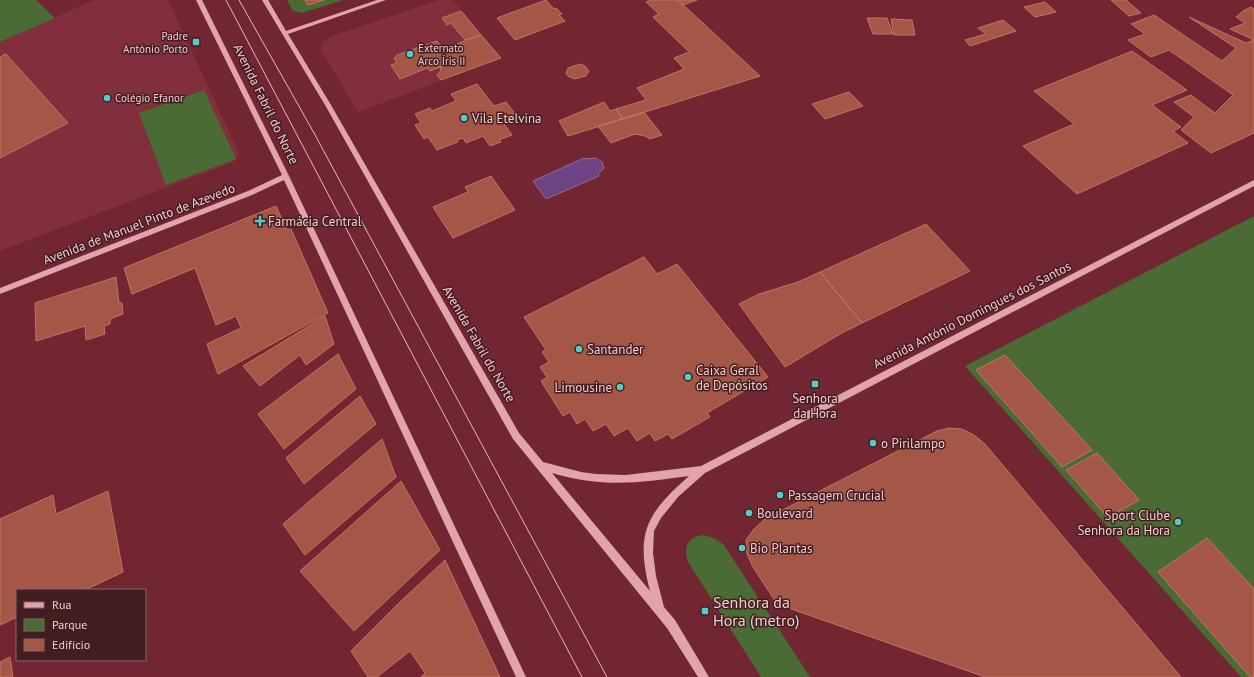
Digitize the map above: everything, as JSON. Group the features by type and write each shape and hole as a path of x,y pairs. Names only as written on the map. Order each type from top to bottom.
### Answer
{"main road":[{"name":"Avenida Fabril do Norte","path":"199,0 286,176 521,677"},
{"name":"Avenida Fabril do Norte","path":"264,0 328,105 516,436 671,624 704,677"},
{"path":"285,33 383,0"},
{"name":"Avenida de Manuel Pinto de Azevedo","path":"0,291 250,193 286,176"},
{"name":"Avenida António Domingues dos Santos","path":"702,470 1254,183"},
{"path":"540,465 582,476 612,479 657,476 702,470"},
{"path":"660,610 648,564 649,540 652,523 666,503 702,470"}],"shaded area":[{"name":"Colégio Efanor","path":"94,0 168,0 239,153 238,158 233,162 0,251 0,42"},
{"name":"Externato Arco Íris II","path":"439,0 453,0 501,58 358,112 321,50 322,43 332,36"},
{"path":"584,158 596,158 602,162 604,168 598,174 599,176 546,199 533,181"}],"green space":[{"path":"0,0 36,0 55,18 0,42"},
{"path":"287,0 343,0 302,13 293,11"},
{"path":"204,90 236,159 166,185 139,113"},
{"name":"Sport Clube Senhora da Hora","path":"1254,216 1254,677 1241,677 965,366"},
{"path":"704,535 716,539 724,545 810,677 761,677 688,562 686,548 690,540"}],"building":[{"path":"305,0 324,0 308,5"},
{"path":"546,0 554,9 556,8 562,14 559,15 565,21 515,40 497,18"},
{"path":"651,0 678,0 760,76 623,119 616,109 646,100 637,88 684,69 674,58 689,52 653,17 659,14 646,2"},
{"path":"678,0 697,0 683,5"},
{"path":"1111,0 1126,0 1141,13 1129,16"},
{"path":"1045,2 1056,12 1035,17 1024,7"},
{"path":"1251,7 1254,9 1254,40 1230,29 1245,23 1236,17"},
{"path":"461,11 481,35 465,40 451,23 447,25 442,18"},
{"path":"1154,15 1222,61 1236,48 1189,17 1246,43 1254,40 1254,133 1211,153 1181,130 1194,117 1174,102 1191,95 1215,113 1233,95 1169,50 1151,57 1128,40 1145,34 1131,24"},
{"path":"867,18 887,18 893,34 873,34"},
{"path":"891,19 912,20 915,35 894,35"},
{"path":"1003,20 1016,31 970,46 965,40 986,34 978,28"},
{"path":"481,35 501,58 441,80 437,75 441,70 440,67 464,58 454,45"},
{"path":"437,41 443,49 454,45 464,58 430,71 427,68 400,79 391,65 397,63 394,58 397,55"},
{"path":"1132,51 1187,90 1152,105 1181,127 1173,131 1188,143 1077,194 1023,146 1074,124 1034,91"},
{"path":"6,54 68,123 0,158 0,57"},
{"path":"580,64 585,66 589,71 586,76 574,79 568,76 566,73 568,68"},
{"name":"Vila Etelvina","path":"477,84 494,106 506,102 516,115 502,121 512,135 499,140 501,142 490,146 483,136 466,143 463,138 457,140 458,142 437,150 428,137 424,139 415,125 421,123 415,114 430,108 432,111 456,101 451,94"},
{"path":"849,92 863,106 825,119 812,104"},
{"path":"604,102 610,111 616,109 623,119 568,136 559,121"},
{"path":"644,112 662,135 650,139 645,136 635,134 611,143 598,126"},
{"path":"491,176 515,210 453,238 433,207 468,192 465,187"},
{"path":"276,206 287,230 291,229 328,313 218,374 207,344 241,328 236,316 216,325 195,268 132,294 124,268"},
{"path":"926,224 970,271 862,323 820,272"},
{"path":"644,257 657,274 677,264 768,377 707,413 710,417 672,439 668,434 655,441 650,433 637,441 628,428 614,436 606,424 593,431 585,419 577,424 570,412 563,416 541,381 547,377 540,367 549,362 542,352 546,350 524,317"},
{"path":"820,272 862,323 840,334 785,367 739,304 759,294 798,282"},
{"path":"116,277 119,303 122,303 123,314 110,319 110,324 104,326 105,334 86,340 85,326 36,341 35,303"},
{"path":"325,316 334,344 306,365 300,355 260,386 243,366"},
{"path":"338,354 356,389 284,449 258,414"},
{"path":"1005,355 1092,450 1062,467 976,370"},
{"path":"360,396 376,424 304,484 286,458"},
{"path":"949,428 962,429 974,435 985,444 1181,677 985,677 777,604 753,567 747,554 746,540 754,529 765,519 937,431"},
{"path":"382,439 396,477 305,555 283,524"},
{"path":"1097,453 1139,500 1108,518 1066,470"},
{"path":"401,481 440,550 354,631 300,571"},
{"path":"108,491 123,572 87,589 16,589 16,617 0,625 0,519 53,495 56,514"},
{"path":"1207,538 1254,589 1254,677 1250,677 1158,572"},
{"path":"445,560 500,677 421,677 425,673 410,651 377,677 368,677 351,651"},
{"path":"10,657 13,677 0,677 0,662"}],"tram line":[{"path":"226,0 582,677"},
{"path":"239,0 314,133 607,677"}],"place":[{"name":"Padre António Porto","path":"196,42"},
{"name":"Externato Arco Íris II","path":"410,54"},
{"name":"Colégio Efanor","path":"107,98"},
{"name":"Vila Etelvina","path":"464,118"},
{"name":"Farmácia Central","path":"260,221"},
{"name":"Santander","path":"579,349"},
{"name":"Caixa Geral de Depósitos","path":"688,377"},
{"name":"Senhora da Hora","path":"815,384"},
{"name":"Limousine","path":"620,387"},
{"name":"o Pirilampo","path":"873,443"},
{"name":"Passagem Crucial","path":"780,495"},
{"name":"Boulevard","path":"749,513"},
{"name":"Sport Clube Senhora da Hora","path":"1178,522"},
{"name":"Bio Plantas","path":"742,548"},
{"name":"Senhora da Hora (metro)","path":"705,611"}]}
